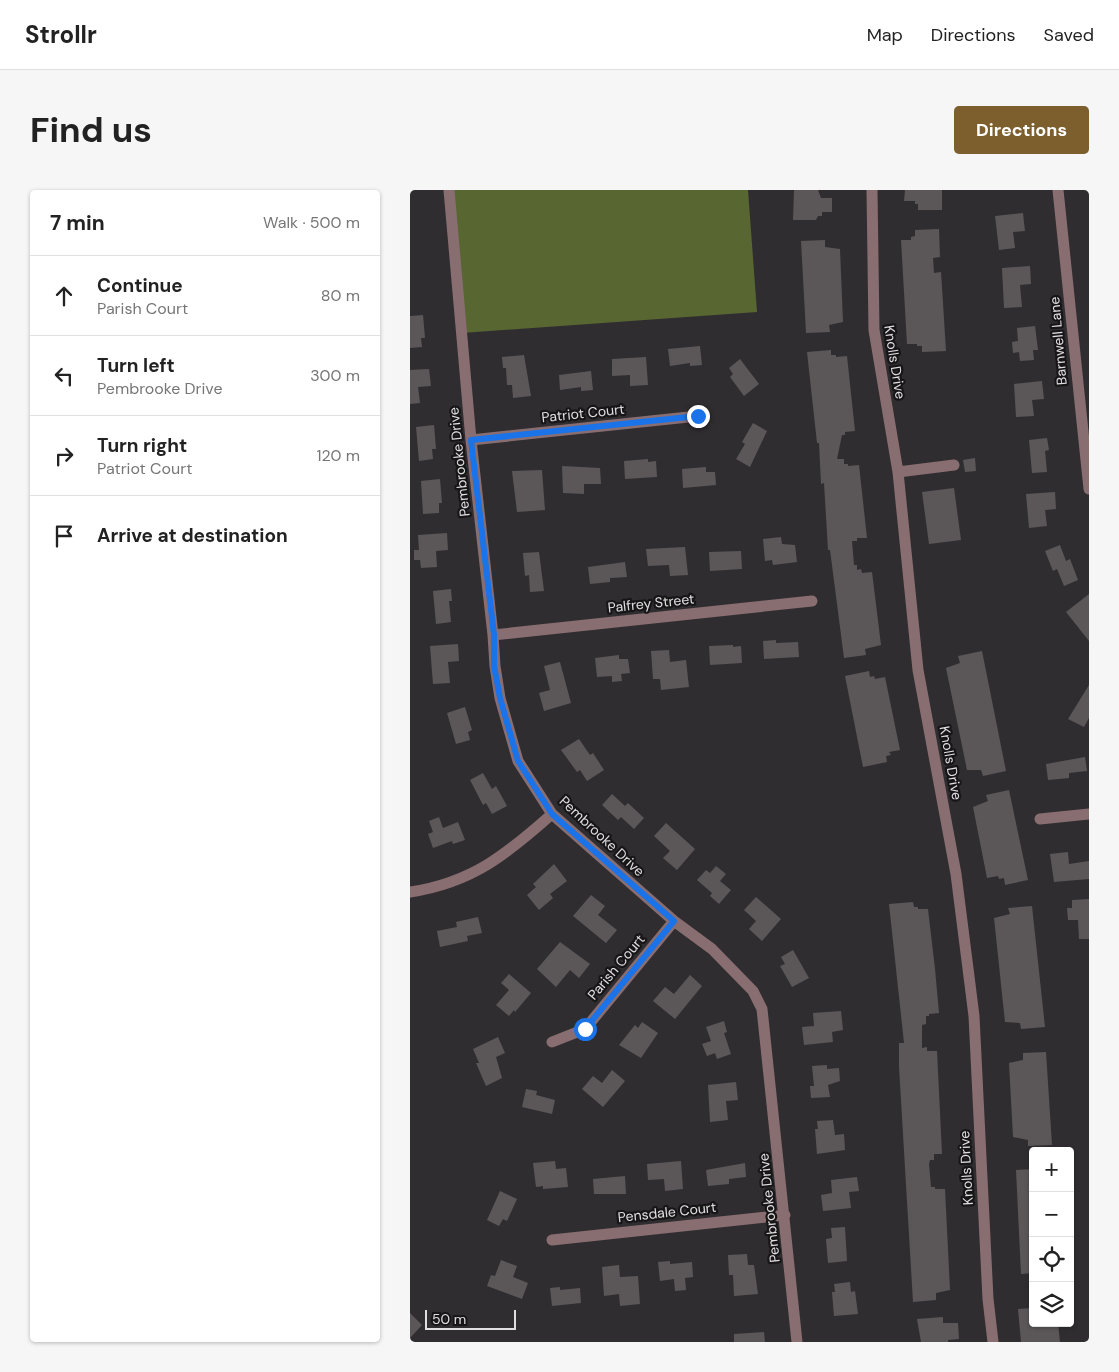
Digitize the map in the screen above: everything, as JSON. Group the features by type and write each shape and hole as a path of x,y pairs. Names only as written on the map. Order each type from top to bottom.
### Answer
{"street":[{"name":"Pembrooke Drive","path":"449,190 471,440 494,635 494,666 500,698 518,761 552,814 674,921 712,949 753,991 762,1009 797,1342"},
{"name":"Knolls Drive","path":"872,190 874,330 898,472 918,670 956,874 974,1016 988,1299 993,1342"},
{"name":"Barnwell Lane","path":"1058,190 1089,489"},
{"name":"Patriot Court","path":"471,440 698,416"},
{"path":"898,472 954,465"},
{"name":"Palfrey Street","path":"494,635 812,600"},
{"path":"410,892 440,887 473,874 525,838 552,814"},
{"path":"1040,819 1089,814"},
{"name":"Parish Court","path":"552,1042 585,1029 674,921"},
{"name":"Pensdale Court","path":"552,1240 784,1215"}],"green space":[{"path":"447,190 748,190 757,312 462,333"}],"building":[{"path":"794,190 818,190 821,198 832,198 832,212 822,212 822,216 818,216 816,220 793,220"},
{"path":"905,190 942,190 942,210 918,210 918,204 915,204 915,201 904,201"},
{"path":"1023,213 1025,231 1013,232 1015,248 999,250 995,216"},
{"path":"939,229 940,257 933,258 934,273 941,272 946,351 922,352 922,346 907,344 901,240 911,240 911,237 915,236 915,230"},
{"path":"825,240 825,247 840,249 843,322 829,325 830,332 806,333 801,241"},
{"path":"1030,266 1031,284 1020,285 1022,307 1004,308 1002,268"},
{"path":"423,315 425,338 421,338 422,347 410,348 410,316"},
{"path":"1035,326 1038,350 1033,350 1034,360 1020,361 1019,352 1013,353 1012,342 1018,341 1017,328"},
{"path":"700,346 702,365 690,366 690,363 670,366 668,349"},
{"path":"831,350 831,355 836,355 836,357 847,356 855,431 845,432 845,435 842,435 837,459 844,459 844,464 848,464 848,466 859,465 867,538 857,538 857,541 852,541 854,565 857,565 857,570 861,569 862,573 872,572 881,645 865,649 866,655 844,658 830,550 828,550 824,483 821,484 819,443 817,443 807,352"},
{"path":"524,355 531,396 513,398 512,385 507,385 506,368 503,368 502,357"},
{"path":"646,357 648,385 630,386 630,375 612,376 612,359"},
{"path":"740,359 759,384 744,396 730,377 733,374 729,368"},
{"path":"429,369 431,386 418,387 420,403 410,404 410,370"},
{"path":"591,371 593,390 581,391 581,387 560,390 559,375"},
{"path":"1042,381 1044,399 1032,400 1034,416 1016,417 1014,384"},
{"path":"753,423 767,431 750,467 736,459 745,444 742,442"},
{"path":"434,425 436,449 432,449 433,459 419,461 416,427"},
{"path":"1047,438 1049,450 1045,451 1047,472 1032,473 1029,440"},
{"path":"975,458 976,471 965,472 963,460"},
{"path":"648,459 648,462 656,461 657,477 625,479 624,461"},
{"path":"562,466 600,468 601,484 584,484 584,494 563,493"},
{"path":"706,467 706,472 715,472 716,485 683,488 682,469"},
{"path":"542,470 545,510 517,512 512,471"},
{"path":"440,479 442,503 439,503 439,513 423,514 421,481"},
{"path":"954,488 961,540 929,544 922,492"},
{"path":"1055,492 1056,509 1045,510 1047,526 1029,528 1026,494"},
{"path":"447,533 448,550 436,551 437,567 421,568 420,560 414,560 414,550 419,550 418,535"},
{"path":"781,537 782,544 795,545 797,562 773,565 772,560 765,561 763,539"},
{"path":"1060,545 1066,561 1070,559 1078,580 1064,586 1057,569 1053,571 1045,551"},
{"path":"685,547 688,575 670,576 669,565 648,566 646,549"},
{"path":"741,551 742,569 710,571 709,552"},
{"path":"539,552 544,591 530,592 529,575 525,576 523,553"},
{"path":"625,562 627,577 610,578 610,582 590,584 588,567"},
{"path":"451,589 452,601 449,601 451,622 436,624 433,591"},
{"path":"1089,594 1089,641 1066,612"},
{"path":"776,640 776,643 798,642 799,657 764,659 763,641"},
{"path":"458,644 459,661 448,662 450,683 433,684 430,646"},
{"path":"733,645 733,647 741,646 742,663 710,665 709,646"},
{"path":"669,650 670,662 686,660 689,687 661,690 660,679 653,679 651,651"},
{"path":"982,651 1006,771 983,776 981,770 967,770 946,668 960,663 958,656"},
{"path":"619,655 619,659 628,659 630,673 621,674 622,681 612,682 612,676 597,677 595,658"},
{"path":"560,662 571,703 544,711 539,693 550,690 544,666"},
{"path":"869,671 870,677 874,676 875,679 885,677 900,750 889,752 891,755 886,756 887,762 863,767 845,676"},
{"path":"1089,685 1089,718 1084,727 1068,719"},
{"path":"465,707 472,730 468,732 470,740 456,744 447,713"},
{"path":"579,739 590,755 593,753 604,770 587,781 580,770 577,772 561,750"},
{"path":"1085,757 1087,771 1069,773 1069,778 1048,780 1046,764"},
{"path":"483,773 492,789 496,786 507,806 492,814 486,803 483,805 470,780"},
{"path":"1009,790 1028,880 1005,885 1004,878 999,879 998,876 987,878 973,807 988,801 986,795"},
{"path":"612,794 625,806 628,803 644,818 634,829 621,817 618,820 602,805"},
{"path":"439,817 443,828 458,822 465,840 453,844 452,841 433,848 428,834 433,832 429,821"},
{"path":"666,823 695,849 677,870 663,858 670,851 654,836"},
{"path":"1068,852 1069,864 1089,861 1089,879 1054,882 1050,854"},
{"path":"554,864 567,881 550,894 553,898 539,910 527,895 536,887 533,884"},
{"path":"716,866 726,874 720,881 731,890 719,904 710,896 712,893 697,880 706,870 710,873"},
{"path":"591,895 605,906 598,915 617,930 606,943 573,916"},
{"path":"756,897 781,919 762,941 749,929 756,921 744,910"},
{"path":"1089,899 1089,939 1079,939 1078,920 1068,920 1067,908 1072,908 1072,900"},
{"path":"913,902 914,907 918,907 918,909 928,909 935,969 939,1013 926,1016 926,1024 922,1025 922,1048 927,1047 927,1051 937,1051 942,1154 934,1154 934,1160 930,1160 929,1164 931,1187 945,1189 950,1290 936,1293 936,1300 913,1302 899,1067 899,1043 904,1043 889,904"},
{"path":"1032,906 1045,1027 1021,1029 1020,1023 1005,1022 994,918 1010,914 1008,908"},
{"path":"478,917 482,933 467,936 468,941 440,947 437,931 457,927 456,922"},
{"path":"560,942 590,964 579,978 570,970 556,987 537,969"},
{"path":"793,950 809,978 792,987 780,966 785,964 781,957"},
{"path":"509,974 531,993 515,1012 514,1010 509,1016 496,1005 509,990 501,983"},
{"path":"690,975 702,986 675,1019 653,1001 665,987 674,994"},
{"path":"841,1011 843,1030 832,1032 833,1042 804,1045 802,1027 814,1026 813,1013"},
{"path":"724,1021 727,1032 724,1033 731,1054 717,1059 715,1053 707,1056 702,1044 711,1041 706,1027"},
{"path":"642,1022 658,1033 641,1058 619,1045 635,1025 638,1028"},
{"path":"498,1037 505,1053 496,1057 502,1078 486,1086 476,1063 479,1063 473,1049"},
{"path":"1046,1052 1052,1145 1028,1146 1028,1140 1013,1137 1009,1063 1023,1060 1023,1053"},
{"path":"827,1065 827,1069 839,1068 840,1081 828,1085 830,1097 811,1098 810,1086 814,1086 812,1066"},
{"path":"612,1070 625,1081 603,1107 582,1089 593,1076 602,1083"},
{"path":"736,1082 738,1100 726,1101 728,1120 710,1122 708,1085"},
{"path":"526,1089 537,1091 536,1095 555,1100 552,1114 522,1107"},
{"path":"833,1120 835,1135 844,1134 845,1150 817,1154 815,1129 818,1129 817,1121"},
{"path":"555,1161 556,1169 566,1168 568,1187 543,1189 543,1186 536,1187 533,1163"},
{"path":"681,1161 683,1189 665,1191 664,1179 648,1180 647,1164"},
{"path":"745,1163 746,1177 729,1179 729,1184 708,1186 706,1170"},
{"path":"1029,1169 1029,1273 1021,1274 1016,1170"},
{"path":"625,1176 626,1194 594,1194 593,1179"},
{"path":"857,1177 859,1191 849,1192 851,1208 823,1211 821,1195 832,1193 831,1180"},
{"path":"500,1191 517,1199 507,1221 503,1219 499,1226 487,1220"},
{"path":"845,1227 847,1261 828,1263 826,1239 832,1238 831,1228"},
{"path":"747,1254 748,1265 754,1265 758,1294 734,1296 733,1275 729,1275 728,1255"},
{"path":"501,1260 517,1266 513,1277 528,1283 522,1299 487,1286 491,1275 495,1276"},
{"path":"670,1261 670,1264 692,1262 693,1277 685,1278 686,1290 675,1291 674,1279 660,1281 658,1262"},
{"path":"619,1265 620,1277 638,1276 640,1304 620,1306 619,1294 604,1296 602,1267"},
{"path":"850,1282 851,1292 855,1291 858,1314 834,1316 832,1292 835,1292 834,1284"},
{"path":"560,1287 560,1290 580,1288 581,1303 552,1306 550,1288"},
{"path":"1029,1308 1029,1327 1058,1327 1060,1342 1021,1342 1018,1309"},
{"path":"410,1313 422,1325 410,1338"},
{"path":"943,1317 943,1323 958,1323 959,1339 948,1340 948,1342 921,1342 917,1319"},
{"path":"764,1332 765,1342 734,1342 734,1334"}],"route":[{"path":"585,1029 674,921 552,814 518,761 508,731 494,666 494,635 471,440 698,416"}]}
